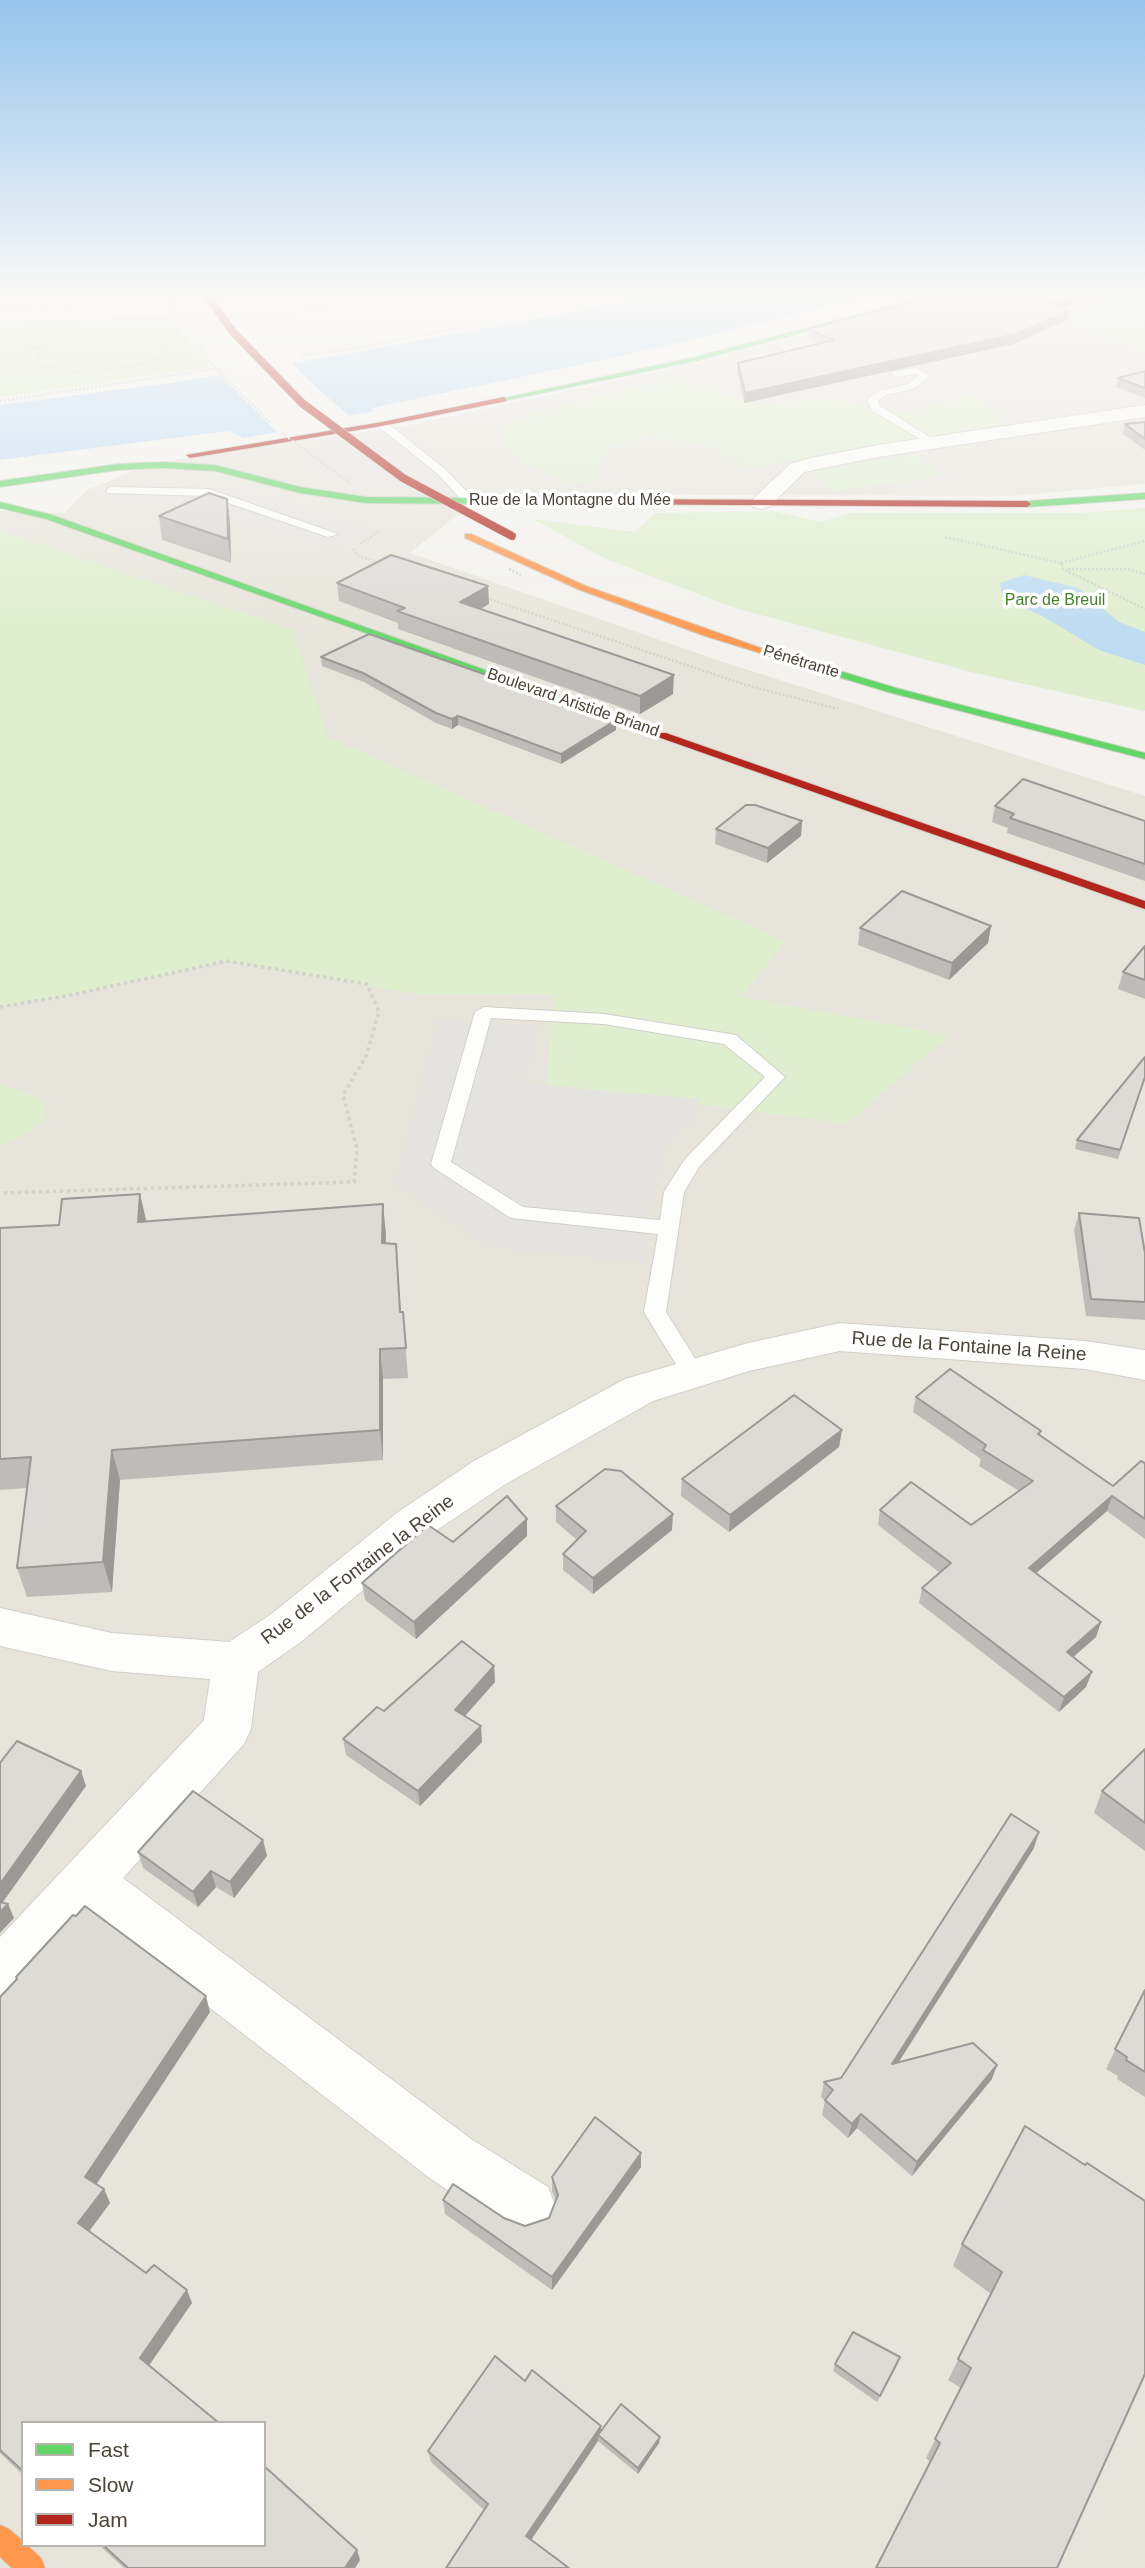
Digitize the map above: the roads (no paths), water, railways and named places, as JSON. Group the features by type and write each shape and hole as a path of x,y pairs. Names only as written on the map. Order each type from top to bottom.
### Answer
{"street":[{"path":"313,413 403,478 518,539"},
{"path":"263,479 294,449 382,424 436,413"},
{"path":"761,502 797,468 932,443 1133,413"},
{"path":"294,426 323,442"},
{"path":"162,465 180,457 251,444 323,442"},
{"path":"227,470 234,456 251,444"},
{"name":"Rue de la Montagne du Mée","path":"0,484 118,467 162,465 227,470 312,492 366,500 1008,505 1145,496"},
{"path":"75,489 118,467"},
{"path":"379,485 433,518"},
{"name":"Boulevard Aristide Briand","path":"0,505 53,512 195,571 1145,905"},
{"name":"Pénétrante","path":"462,533 572,583 709,634 892,690 1145,756"},
{"name":"Rue de la Fontaine la Reine","path":"236,1662 286,1628 413,1524 489,1473 639,1390 748,1357 840,1337 1085,1355 1145,1365"},
{"path":"0,1627 112,1652 236,1662 227,1729 0,1975"},
{"path":"86,1881 451,2159 527,2208"},
{"path":"0,2538 31,2568"}],"lane":[{"path":"883,413 932,443"},
{"path":"382,424 442,472 469,501"},
{"path":"209,493 227,470"},
{"path":"111,491 209,493 332,534"},
{"path":"669,1228 518,1213 441,1164 484,1012 604,1019 730,1039 776,1077 692,1163 674,1192 669,1228 655,1312 693,1373"}],"water":[{"path":"0,413 367,413 336,418 315,426 244,438 228,431 0,460"},
{"path":"1024,575 1078,588 1119,622 1145,632 1145,665 1099,650 1042,616 1002,597 1000,583"}],"park label":[{"name":"Parc de Breuil","path":"1055,601"}]}
